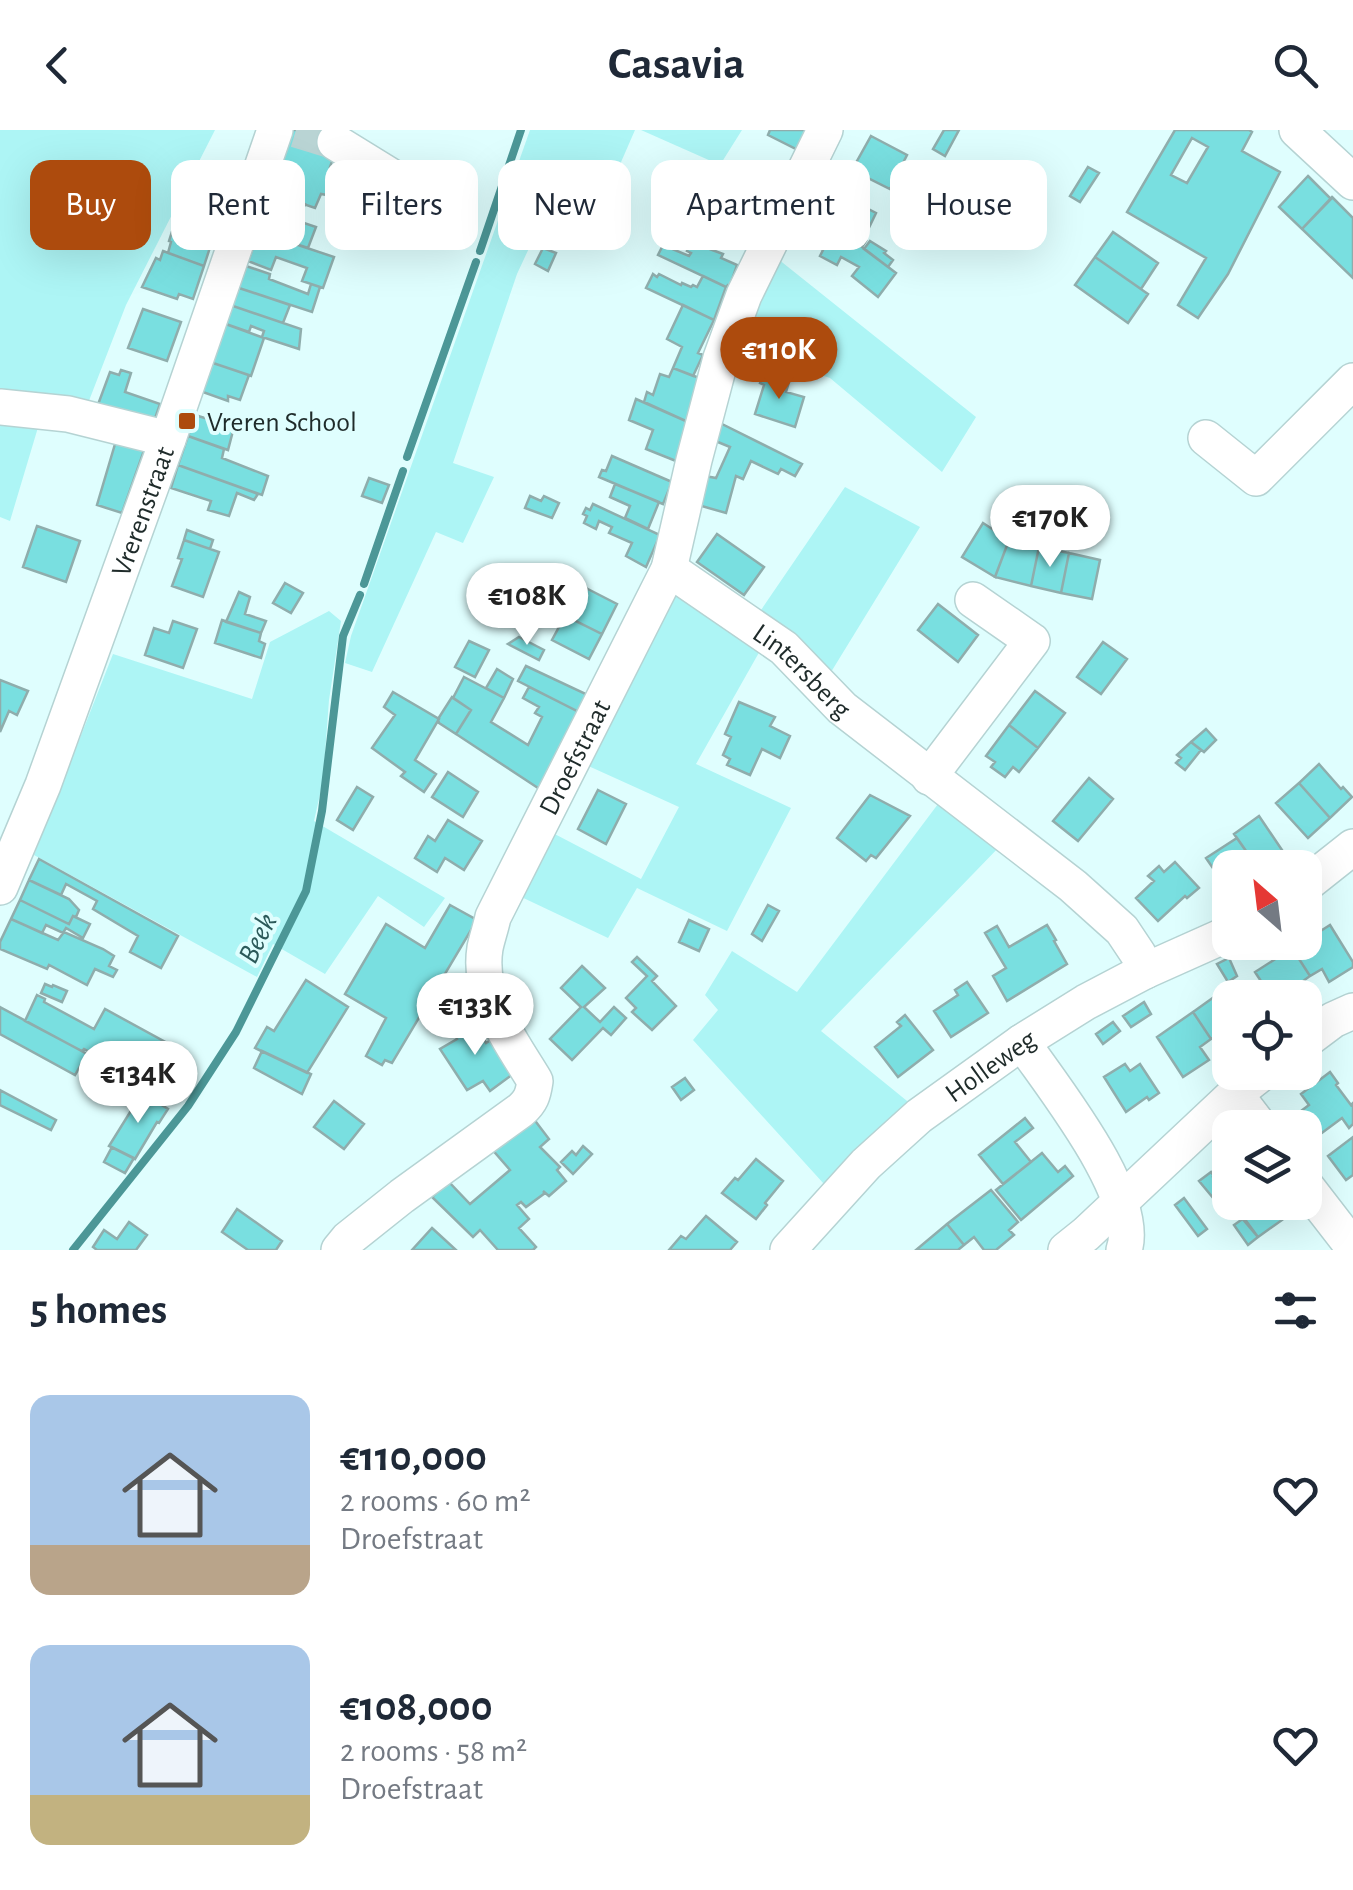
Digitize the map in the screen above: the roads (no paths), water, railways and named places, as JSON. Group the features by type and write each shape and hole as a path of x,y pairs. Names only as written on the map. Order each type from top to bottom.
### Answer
{"street":[{"name":"Vrerenstraat","path":"0,887 43,785 275,130"},
{"name":"Droefstraat","path":"339,1250 402,1196 530,1102 535,1081 490,1002 484,962 489,934 503,894 669,570 721,358 744,295 825,130"},
{"path":"1297,130 1353,182"},
{"path":"335,142 364,160"},
{"path":"1206,438 1256,478 1353,381"},
{"path":"0,406 68,414 168,439"},
{"name":"Lintersberg","path":"669,570 784,648 842,708 1073,886 1122,930 1145,971"},
{"path":"929,777 1032,641 973,600"},
{"path":"1322,872 1353,847"},
{"name":"Holleweg","path":"788,1250 866,1164 906,1128 1022,1042 1086,1002 1212,941"},
{"path":"1322,1028 1353,1011"},
{"path":"1022,1042 1099,1155 1121,1200 1128,1240 1124,1250"},
{"path":"1066,1250 1241,1090"},
{"path":"1322,1206 1353,1247"}],"waterway":[{"name":"Beek","path":"480,251 521,130"},
{"name":"Beek","path":"407,457 476,262"},
{"name":"Beek","path":"364,584 403,471"},
{"name":"Beek","path":"73,1250 188,1106 236,1032 306,891 322,811 343,636 360,595"}],"tunnel":[{"path":"296,130 335,142"}],"place":[{"name":"Vreren School","path":"187,421"}]}
